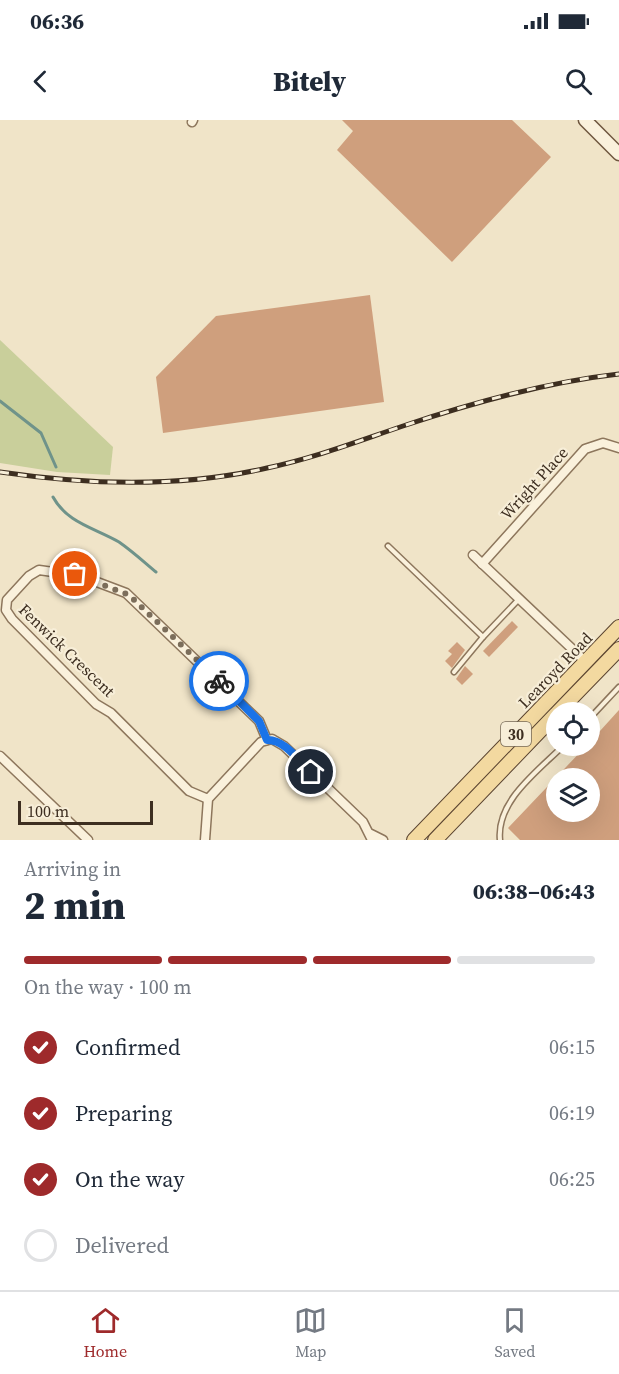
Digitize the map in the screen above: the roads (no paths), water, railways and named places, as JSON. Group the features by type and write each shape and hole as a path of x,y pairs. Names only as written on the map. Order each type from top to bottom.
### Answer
{"main road":[{"name":"Learoyd Road","path":"414,840 619,627"},
{"name":"Learoyd Road","path":"568,702 619,649"},
{"name":"Learoyd Road","path":"435,840 546,724"}],"street":[{"path":"585,120 619,154"},
{"name":"Wright Place","path":"482,564 585,449 593,444 603,443 619,448"},
{"path":"473,555 586,662"},
{"name":"Fenwick Crescent","path":"208,799 189,791 111,712 96,704 12,619 6,610 7,600 23,582 33,573 44,570 81,576 126,593 259,721 267,740"},
{"path":"205,840 208,799 261,742 267,740 277,741 284,746 363,822 372,837 383,840"},
{"path":"0,756 88,840"}],"lane":[{"path":"388,546 483,637"},
{"path":"454,672 519,599"},
{"path":"600,707 619,687"},
{"path":"500,840 502,817 512,799 553,756"}],"waterway":[{"path":"0,401 41,433 56,467"},
{"path":"53,497 59,506 74,519 119,542 156,572"}],"railway":[{"path":"0,472 100,482 201,479 234,474 303,459 511,394 565,382 619,374"}]}
